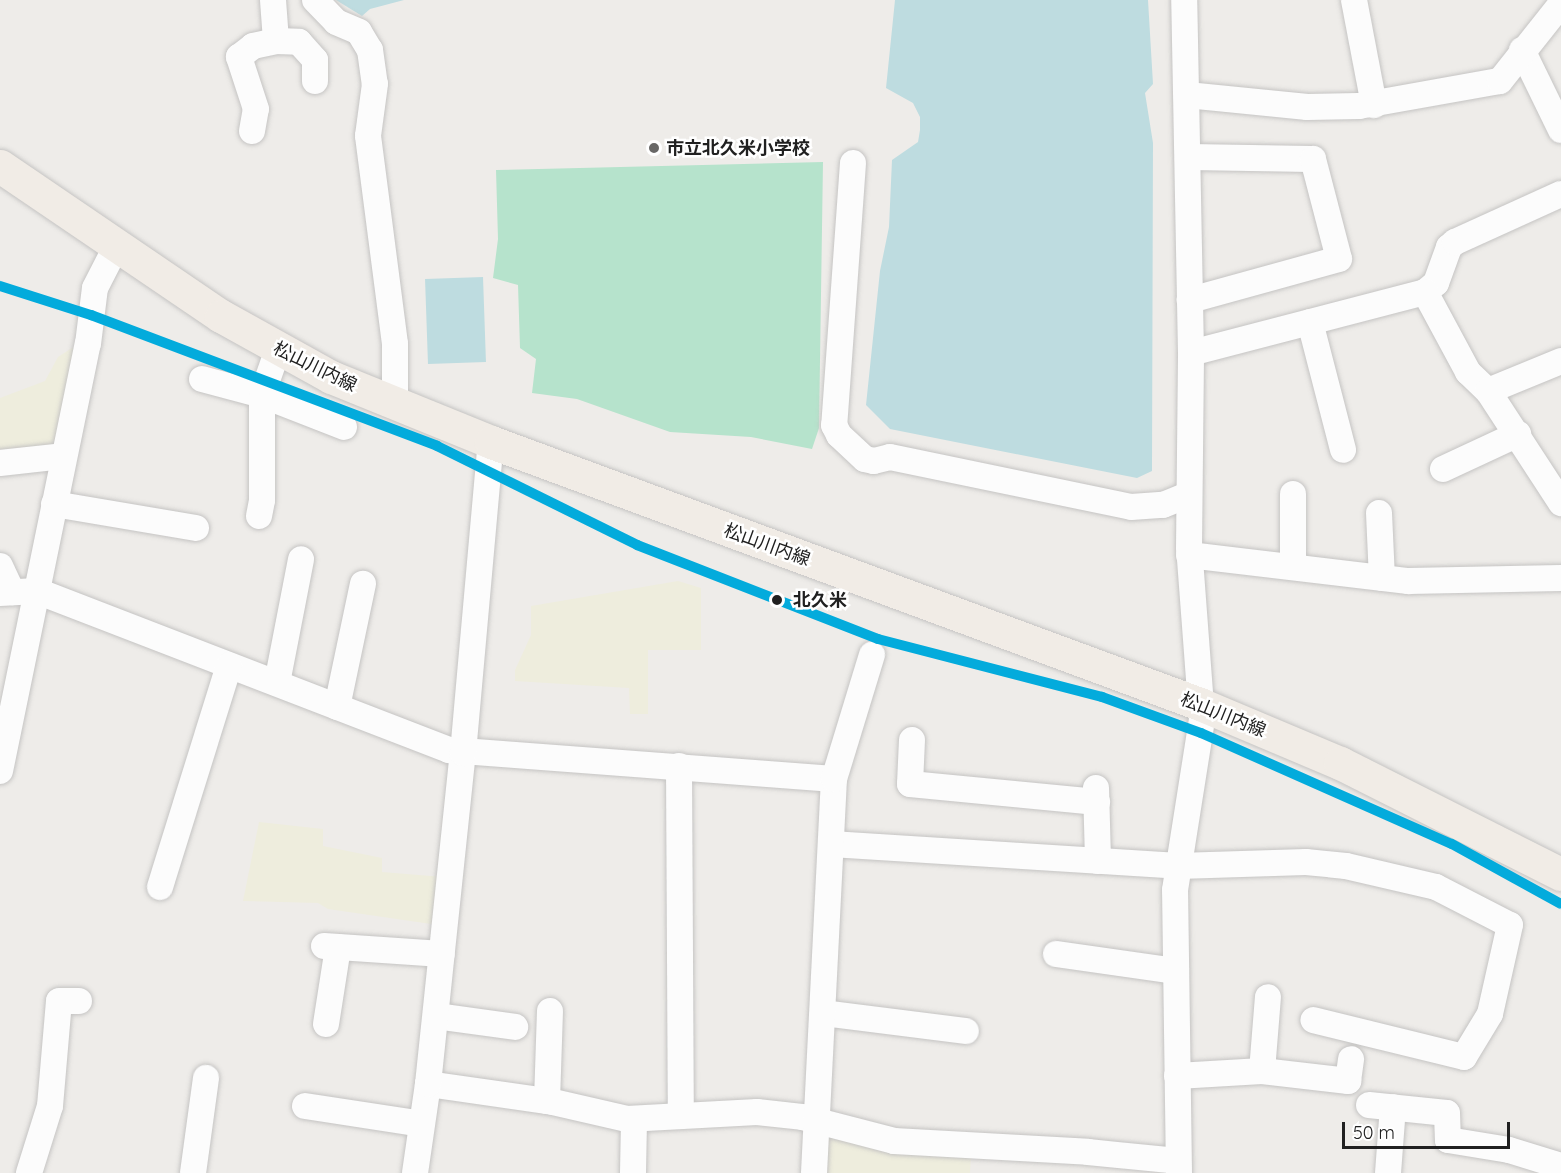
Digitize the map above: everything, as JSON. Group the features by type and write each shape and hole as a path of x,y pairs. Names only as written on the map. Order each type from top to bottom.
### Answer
{"main road":[{"name":"松山川内線","path":"0,166 221,316 278,349 395,405 1200,704 1340,764 1561,874"}],"street":[{"path":"273,0 276,41"},
{"path":"315,0 336,22 359,32 370,50 375,84 368,136 395,344 395,405"},
{"path":"428,1084 547,1101 634,1119 757,1112 802,1117 817,1123 894,1141 1088,1152 1179,1167 1175,890 1201,733 1189,555 1191,300 1184,0"},
{"path":"1354,0 1374,105"},
{"path":"1187,95 1307,107 1374,105 1500,81 1511,72 1522,50 1555,4"},
{"path":"252,131 256,109 239,57 254,46 276,41 299,42 308,48 315,60 315,81"},
{"path":"1522,50 1561,130"},
{"path":"1188,157 1313,159 1339,259 1191,300"},
{"path":"853,163 834,425 839,435 865,459 874,461 890,457 1131,507 1163,505 1188,495"},
{"path":"1191,353 1425,292 1436,283 1449,247 1455,242 1561,194"},
{"path":"0,771 16,592 54,504 88,345 95,288 117,245"},
{"path":"1425,292 1468,372 1488,391 1561,503"},
{"path":"1310,322 1343,450"},
{"path":"258,516 262,500 262,395 278,349"},
{"path":"1488,391 1561,361"},
{"path":"202,379 262,395 344,427"},
{"path":"1443,469 1518,434"},
{"path":"415,1173 436,1016 491,442"},
{"path":"0,463 63,456"},
{"path":"1293,494 1293,567"},
{"path":"54,504 196,528"},
{"path":"1378,513 1382,578"},
{"path":"1189,555 1408,581 1561,578"},
{"path":"277,683 301,559"},
{"path":"0,566 16,592 229,665 463,753 679,766 834,779"},
{"path":"337,707 363,584"},
{"path":"814,1173 834,779 872,655"},
{"path":"160,887 229,665"},
{"path":"912,740 910,784 1096,795 1098,861"},
{"path":"679,766 681,1116"},
{"path":"831,844 1178,866 1306,862 1346,866 1436,887 1510,925 1490,1014 1464,1058 1313,1020"},
{"path":"326,1024 331,946 442,954"},
{"path":"1056,954 1176,971"},
{"path":"1262,1071 1268,998"},
{"path":"29,1173 60,1108 59,1001 79,1001"},
{"path":"547,1101 549,1011"},
{"path":"823,1013 966,1031"},
{"path":"436,1016 515,1027"},
{"path":"1177,1076 1262,1071 1348,1081 1351,1059"},
{"path":"193,1173 206,1078"},
{"path":"305,1106 422,1125"},
{"path":"1388,1173 1381,1106 1447,1113 1448,1140 1509,1150 1561,1166"},
{"path":"633,1173 634,1119"}],"shaded area":[{"path":"75,346 54,453 0,457 0,398 45,381 58,357"},
{"path":"678,581 701,588 701,650 648,650 648,714 630,714 629,688 515,681 515,670 531,635 531,606"},
{"path":"259,822 323,829 323,846 382,858 382,872 443,877 438,925 328,909 318,903 243,901"},
{"path":"827,1136 971,1154 970,1173 819,1173"}],"green space":[{"path":"823,162 819,428 812,449 751,437 670,432 577,399 532,393 536,359 520,348 518,285 493,278 498,239 496,170"}],"water":[{"path":"336,0 404,0 370,9 362,16"},
{"path":"895,0 1148,0 1153,84 1145,93 1153,143 1152,471 1137,478 890,429 866,405 880,271 889,227 892,160 918,142 920,130 920,117 913,103 886,88"},
{"path":"483,277 486,362 428,364 425,279"}],"transit line":[{"path":"0,286 91,315 437,446 637,545 878,639 1102,697 1201,733 1452,844 1561,904"}],"place":[{"name":"市立北久米小学校","path":"654,148"},
{"name":"北久米","path":"777,600"}]}
